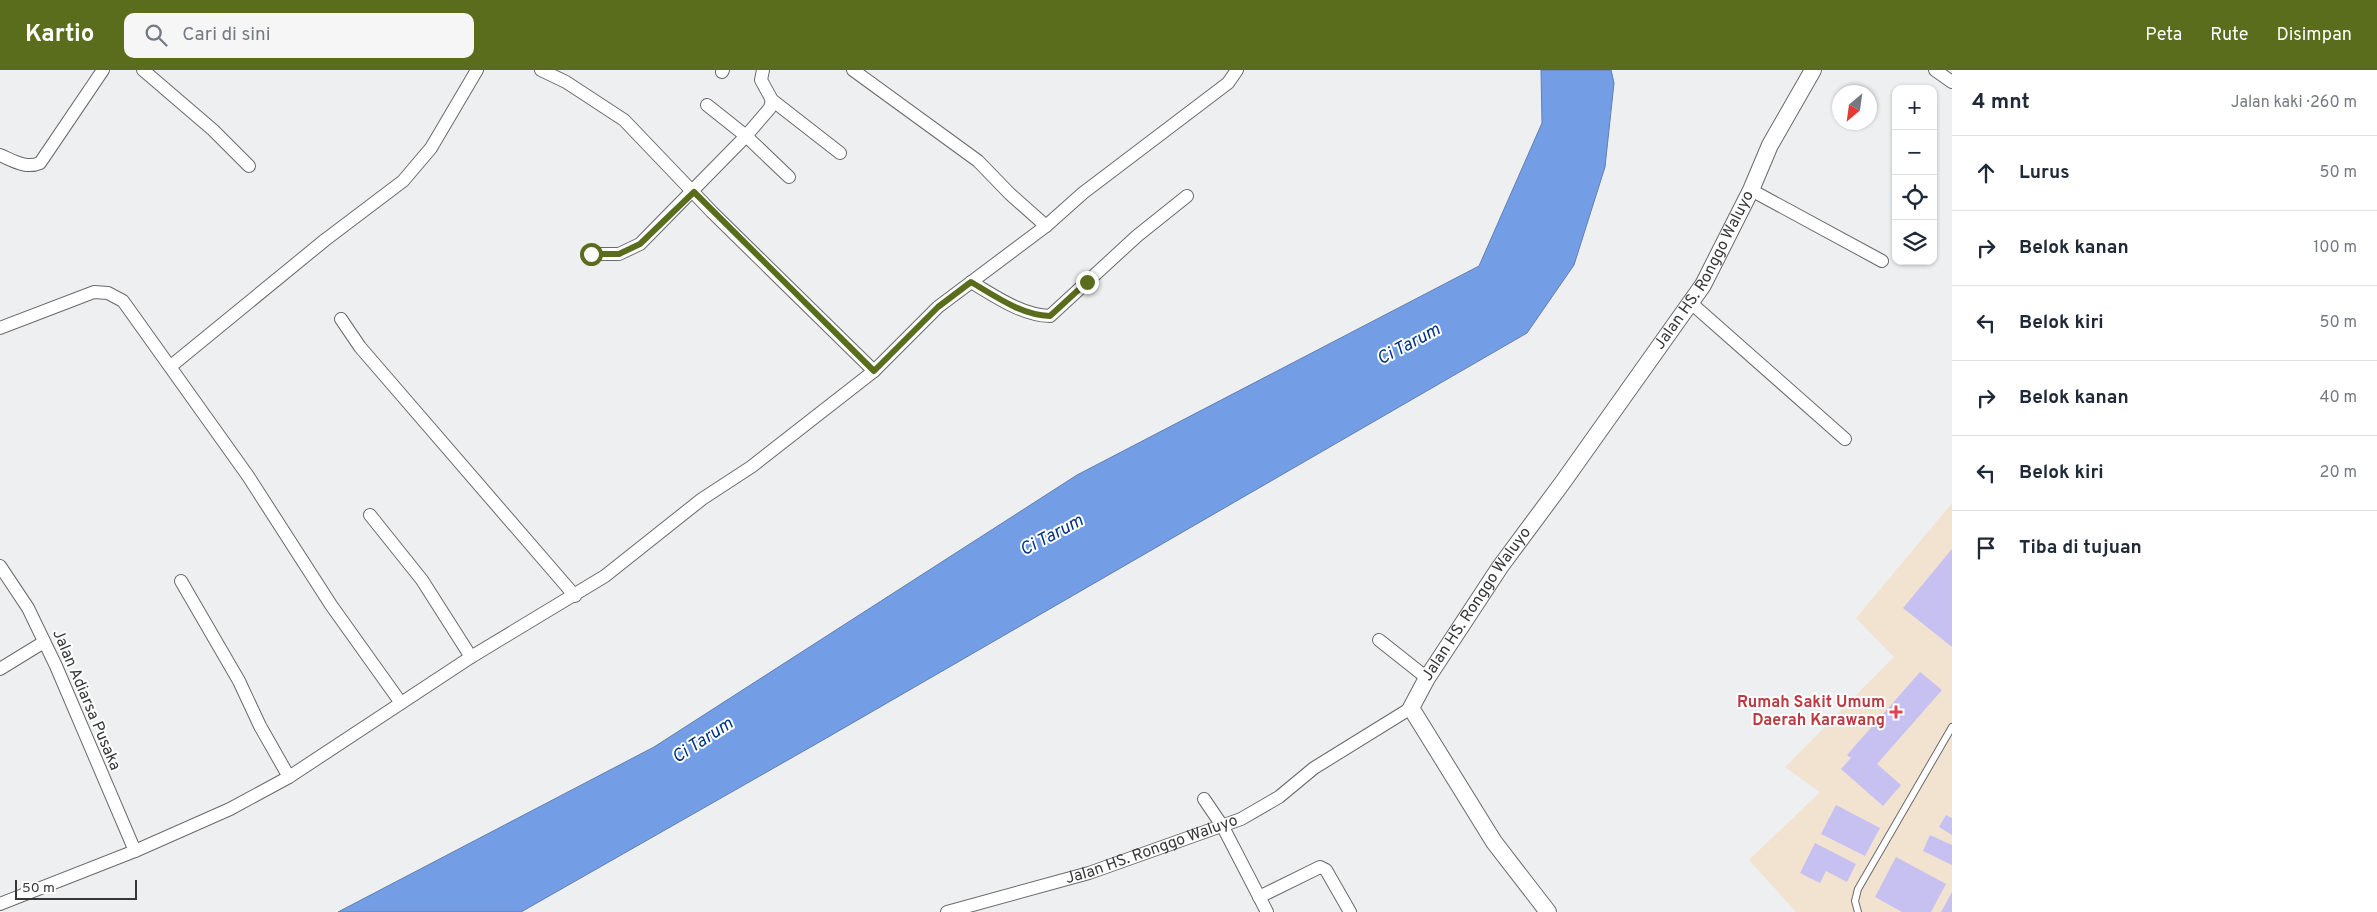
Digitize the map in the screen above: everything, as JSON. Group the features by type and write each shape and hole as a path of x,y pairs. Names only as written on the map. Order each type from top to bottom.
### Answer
{"street":[{"path":"0,155 32,166 40,163 103,70"},
{"path":"143,70 209,126 249,166"},
{"path":"170,366 325,240 403,181 432,148 477,70"},
{"path":"541,70 566,82 624,120 874,371"},
{"path":"763,70 761,80 772,100 840,153"},
{"path":"853,70 978,161 1010,194 1046,226"},
{"path":"0,904 135,851 230,809 289,777 471,657 575,596 605,576 702,499 751,466 874,371 938,307 1046,226 1083,193 1228,83 1237,70"},
{"name":"Jalan HS. Ronggo Waluyo","path":"947,912 1089,873 1223,827 1241,819 1278,797 1314,768 1411,708 1427,678 1500,567 1703,285 1751,190 1770,145 1814,70"},
{"path":"1935,70 1952,82"},
{"path":"591,254 619,254 640,244 694,192 746,136 770,108 772,100"},
{"path":"707,105 746,136 789,176"},
{"path":"1751,190 1882,261"},
{"path":"971,282 1020,309 1040,316 1050,316 1137,236 1187,196"},
{"path":"0,328 94,292 108,293 123,302 248,476 331,605 401,703"},
{"path":"1691,303 1845,439"},
{"path":"341,319 360,347 575,596"},
{"path":"370,515 422,580 471,657"},
{"name":"Jalan Adiarsa Pusaka","path":"0,566 28,608 135,851"},
{"path":"181,582 239,680 260,726 289,777"},
{"path":"1379,640 1427,678"},
{"path":"0,669 44,642"},
{"path":"1411,708 1494,842 1548,912"},
{"path":"1204,799 1223,827 1267,912"},
{"path":"1259,897 1320,867 1326,870 1350,912"}],"lane":[{"path":"1858,912 1855,901 1858,889 1952,727"}],"shaded area":[{"name":"Rumah Sakit Umum Daerah Karawang","path":"1952,503 1952,912 1796,912 1749,860 1820,792 1785,767 1894,657 1856,618"}],"water":[{"name":"Ci Tarum","path":"1541,70 1611,70 1614,83 1605,167 1574,265 1527,333 823,740 521,912 338,912 654,747 1077,475 1479,266 1542,123"}],"building":[{"path":"1952,549 1952,647 1903,608"},
{"path":"1920,672 1942,690 1877,764 1901,785 1883,806 1841,769 1851,758 1847,755"},
{"path":"1836,805 1880,828 1865,856 1821,834"},
{"path":"1946,815 1952,818 1952,835 1939,827"},
{"path":"1930,835 1952,845 1952,865 1923,851"},
{"path":"1815,843 1856,864 1847,882 1826,871 1820,883 1800,873"},
{"path":"1896,857 1946,884 1931,912 1902,912 1875,897"},
{"path":"1952,892 1952,912 1941,912"}],"place":[{"name":"Rumah Sakit Umum Daerah Karawang","path":"1896,712"}],"route":[{"path":"591,254 619,254 640,244 694,192 874,371 938,307 971,282 1020,309 1040,316 1050,316 1087,282"}]}
